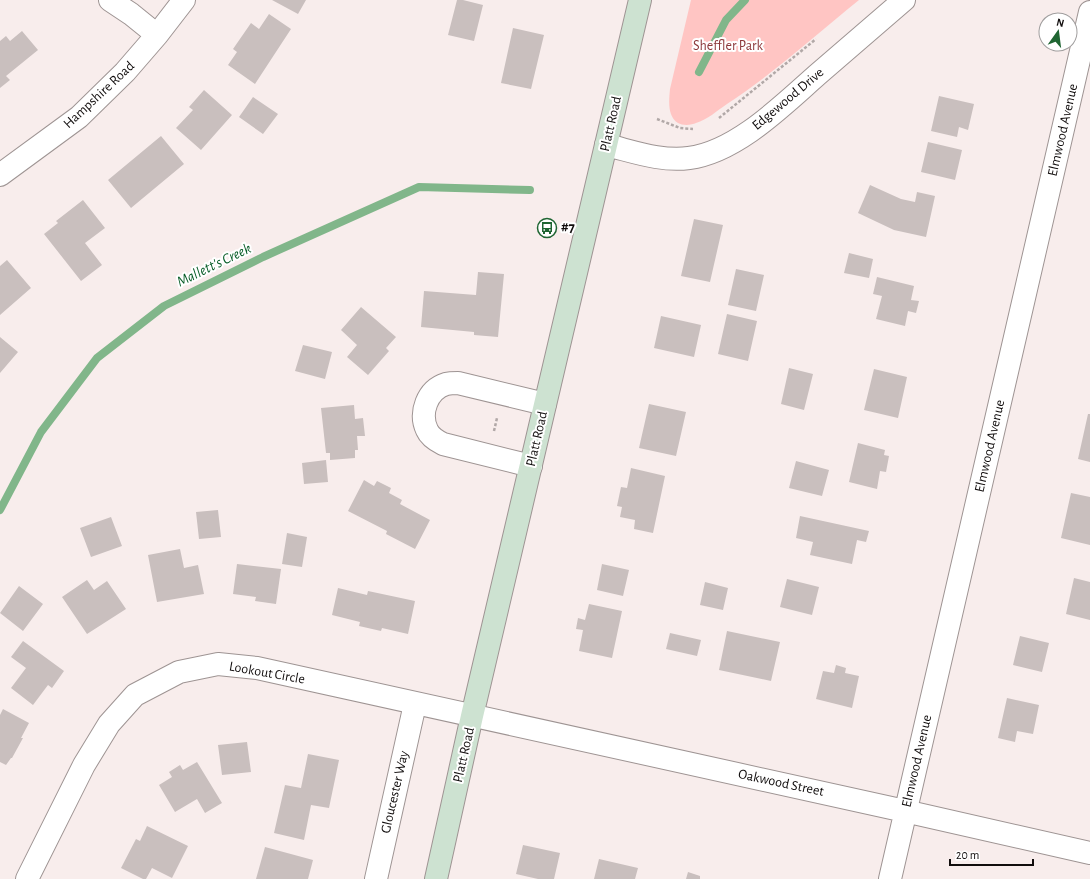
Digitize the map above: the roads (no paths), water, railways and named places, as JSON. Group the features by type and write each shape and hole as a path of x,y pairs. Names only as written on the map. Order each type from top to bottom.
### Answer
{"main road":[{"name":"Platt Road","path":"436,879 472,716 640,0"}],"street":[{"path":"110,0 158,35"},
{"name":"Hampshire Road","path":"0,175 79,117 125,72 158,35 184,0"},
{"name":"Edgewood Drive","path":"606,144 660,158 674,159 690,158 717,150 760,125 904,0"},
{"name":"Elmwood Avenue","path":"890,879 1090,12"},
{"path":"531,466 443,444 434,439 427,431 424,419 425,406 429,397 435,390 446,384 458,383 546,404"},
{"name":"Lookout Circle","path":"27,879 84,765 109,724 135,695 179,672 218,664 257,668 472,716"},
{"name":"Gloucester Way","path":"376,879 415,704"},
{"name":"Oakwood Street","path":"472,716 906,810 1090,853"}],"waterway":[{"name":"Mallett's Creek","path":"699,72 726,20 745,0"},
{"name":"Mallett's Creek","path":"0,510 41,432 97,358 164,306 263,257 419,187 530,190"}],"place":[{"name":"#7","path":"547,228"}],"park label":[{"name":"Sheffler Park","path":"728,46"}]}
